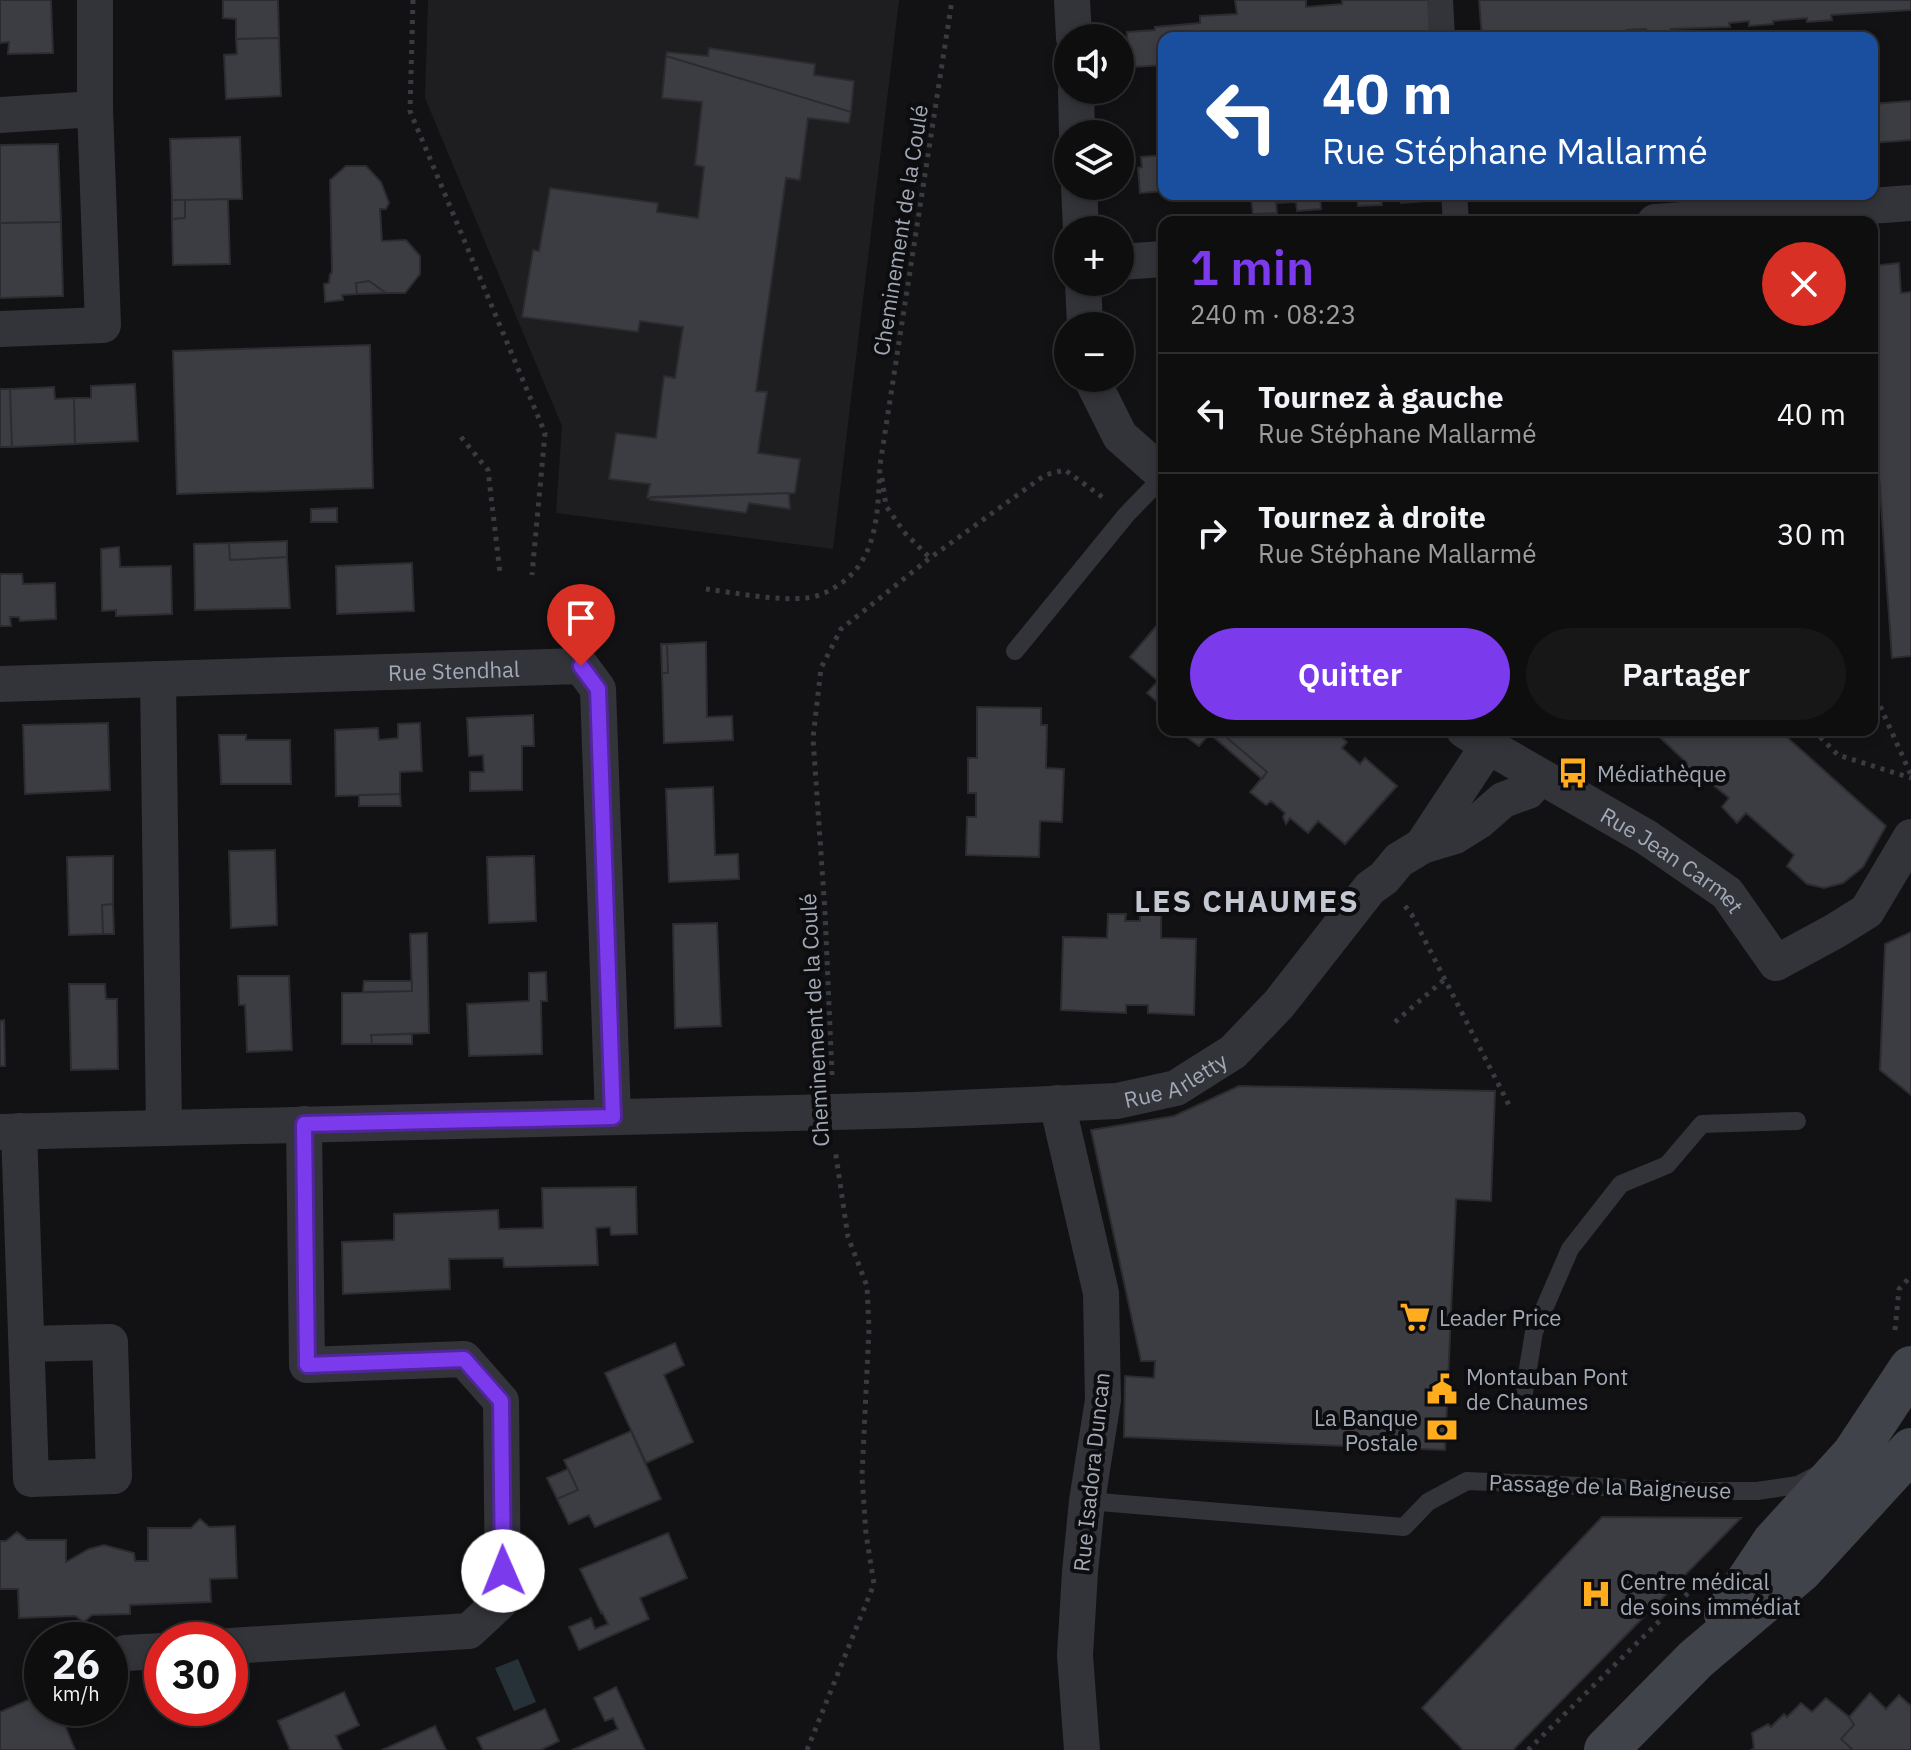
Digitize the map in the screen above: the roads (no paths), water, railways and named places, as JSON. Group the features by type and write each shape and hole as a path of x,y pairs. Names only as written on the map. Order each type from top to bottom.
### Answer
{"main road":[{"path":"1696,1659 1774,1542 1854,1454 1911,1368"},
{"path":"1606,1750 1696,1659 1801,1570 1911,1450"}],"street":[{"path":"0,329 103,325 95,109 95,0"},
{"path":"1072,0 1073,24"},
{"path":"1440,0 1442,32"},
{"path":"0,115 95,109"},
{"path":"1736,216 1911,203"},
{"path":"1134,261 1158,259"},
{"path":"1098,392 1120,436 1158,471"},
{"name":"Rue Stendhal","path":"0,684 581,666 598,689 613,1117"},
{"path":"158,679 164,1128"},
{"path":"1422,846 1476,738"},
{"name":"Rue Jean Carmet","path":"1476,738 1646,837 1727,893 1776,963 1867,911 1911,837"},
{"path":"1422,846 1455,836 1503,800 1528,791 1539,776"},
{"name":"Rue Arletty","path":"613,1117 1117,1101 1176,1088 1233,1052 1279,1004 1370,888 1384,878 1399,860 1422,846"},
{"name":"Rue Isadora Duncan","path":"1057,1103 1101,1293 1103,1400 1087,1501 1075,1655 1082,1750"},
{"path":"27,1344 10,1132 613,1117"},
{"path":"248,1645 469,1631 503,1599 501,1401 464,1359 307,1365 304,1124"}],"lane":[{"path":"1015,651 1127,514 1158,482"},
{"path":"1522,1405 1534,1332 1570,1249 1621,1184 1667,1165 1702,1124 1797,1121"},
{"name":"Passage de la Baigneuse","path":"1087,1501 1404,1527 1428,1502 1467,1481 1757,1491 1798,1485 1854,1454"}],"place":[{"name":"Médiathèque","path":"1573,773"},
{"name":"Leader Price","path":"1415,1317"},
{"name":"Montauban Pont de Chaumes","path":"1442,1389"},
{"name":"La Banque Postale","path":"1442,1430"},
{"name":"Centre médical de soins immédiat","path":"1596,1594"}],"district":[{"name":"LES CHAUMES","path":"1247,900"}]}
